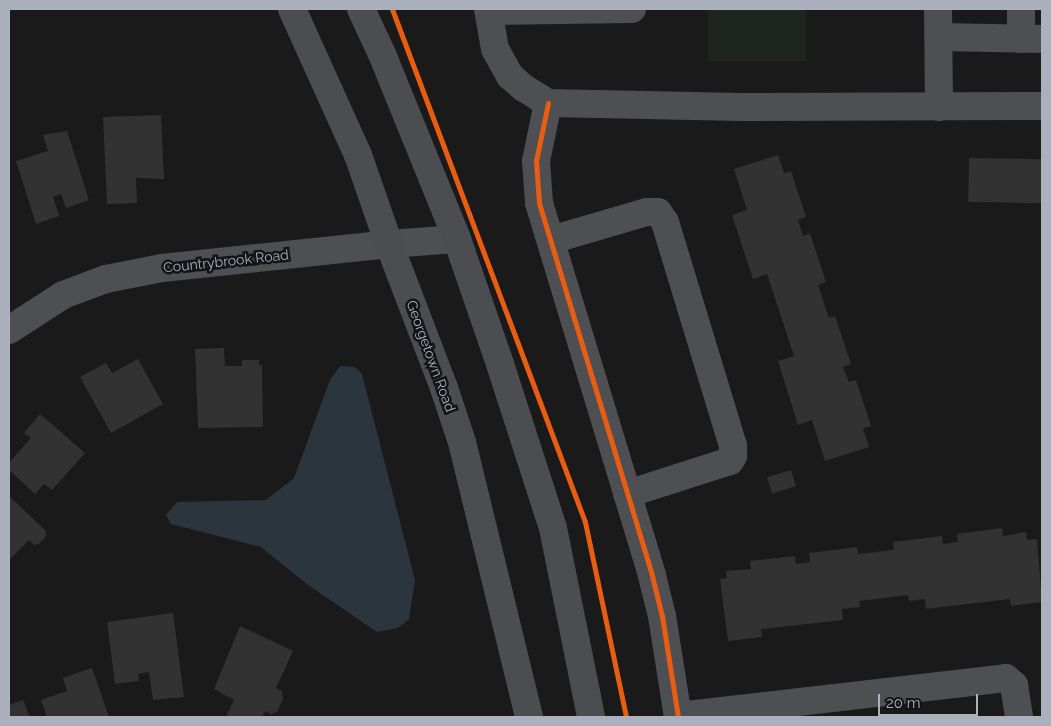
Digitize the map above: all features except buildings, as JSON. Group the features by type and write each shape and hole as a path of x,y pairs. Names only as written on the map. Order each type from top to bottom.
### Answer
{"main road":[{"name":"Georgetown Road","path":"292,9 358,155 389,244 444,388 462,442 529,717"},
{"path":"362,9 457,240 500,364 553,528 591,717"}],"street":[{"path":"632,9 488,10 495,49 510,76 524,88 548,103 939,107 1042,106"},
{"path":"938,9 939,107"},
{"path":"939,37 1032,39 1021,9"},
{"path":"548,103 536,160 539,203 662,616 678,716 1006,678 1014,685 1019,717"},
{"path":"551,240 647,212 658,212 665,222 730,436 734,451 730,461 627,494"},
{"name":"Countrybrook Road","path":"9,330 63,294 106,279 162,268 389,244 457,240"}],"shaded area":[{"path":"708,9 806,9 806,61 708,61"},
{"path":"340,366 355,367 362,374 415,580 409,619 398,628 377,632 308,585 261,547 171,524 166,515 177,502 266,500 294,478 330,380"}],"cycle path":[{"path":"392,9 585,522 626,717"},
{"path":"548,103 536,161 539,203 652,576 662,616 678,717"}]}
